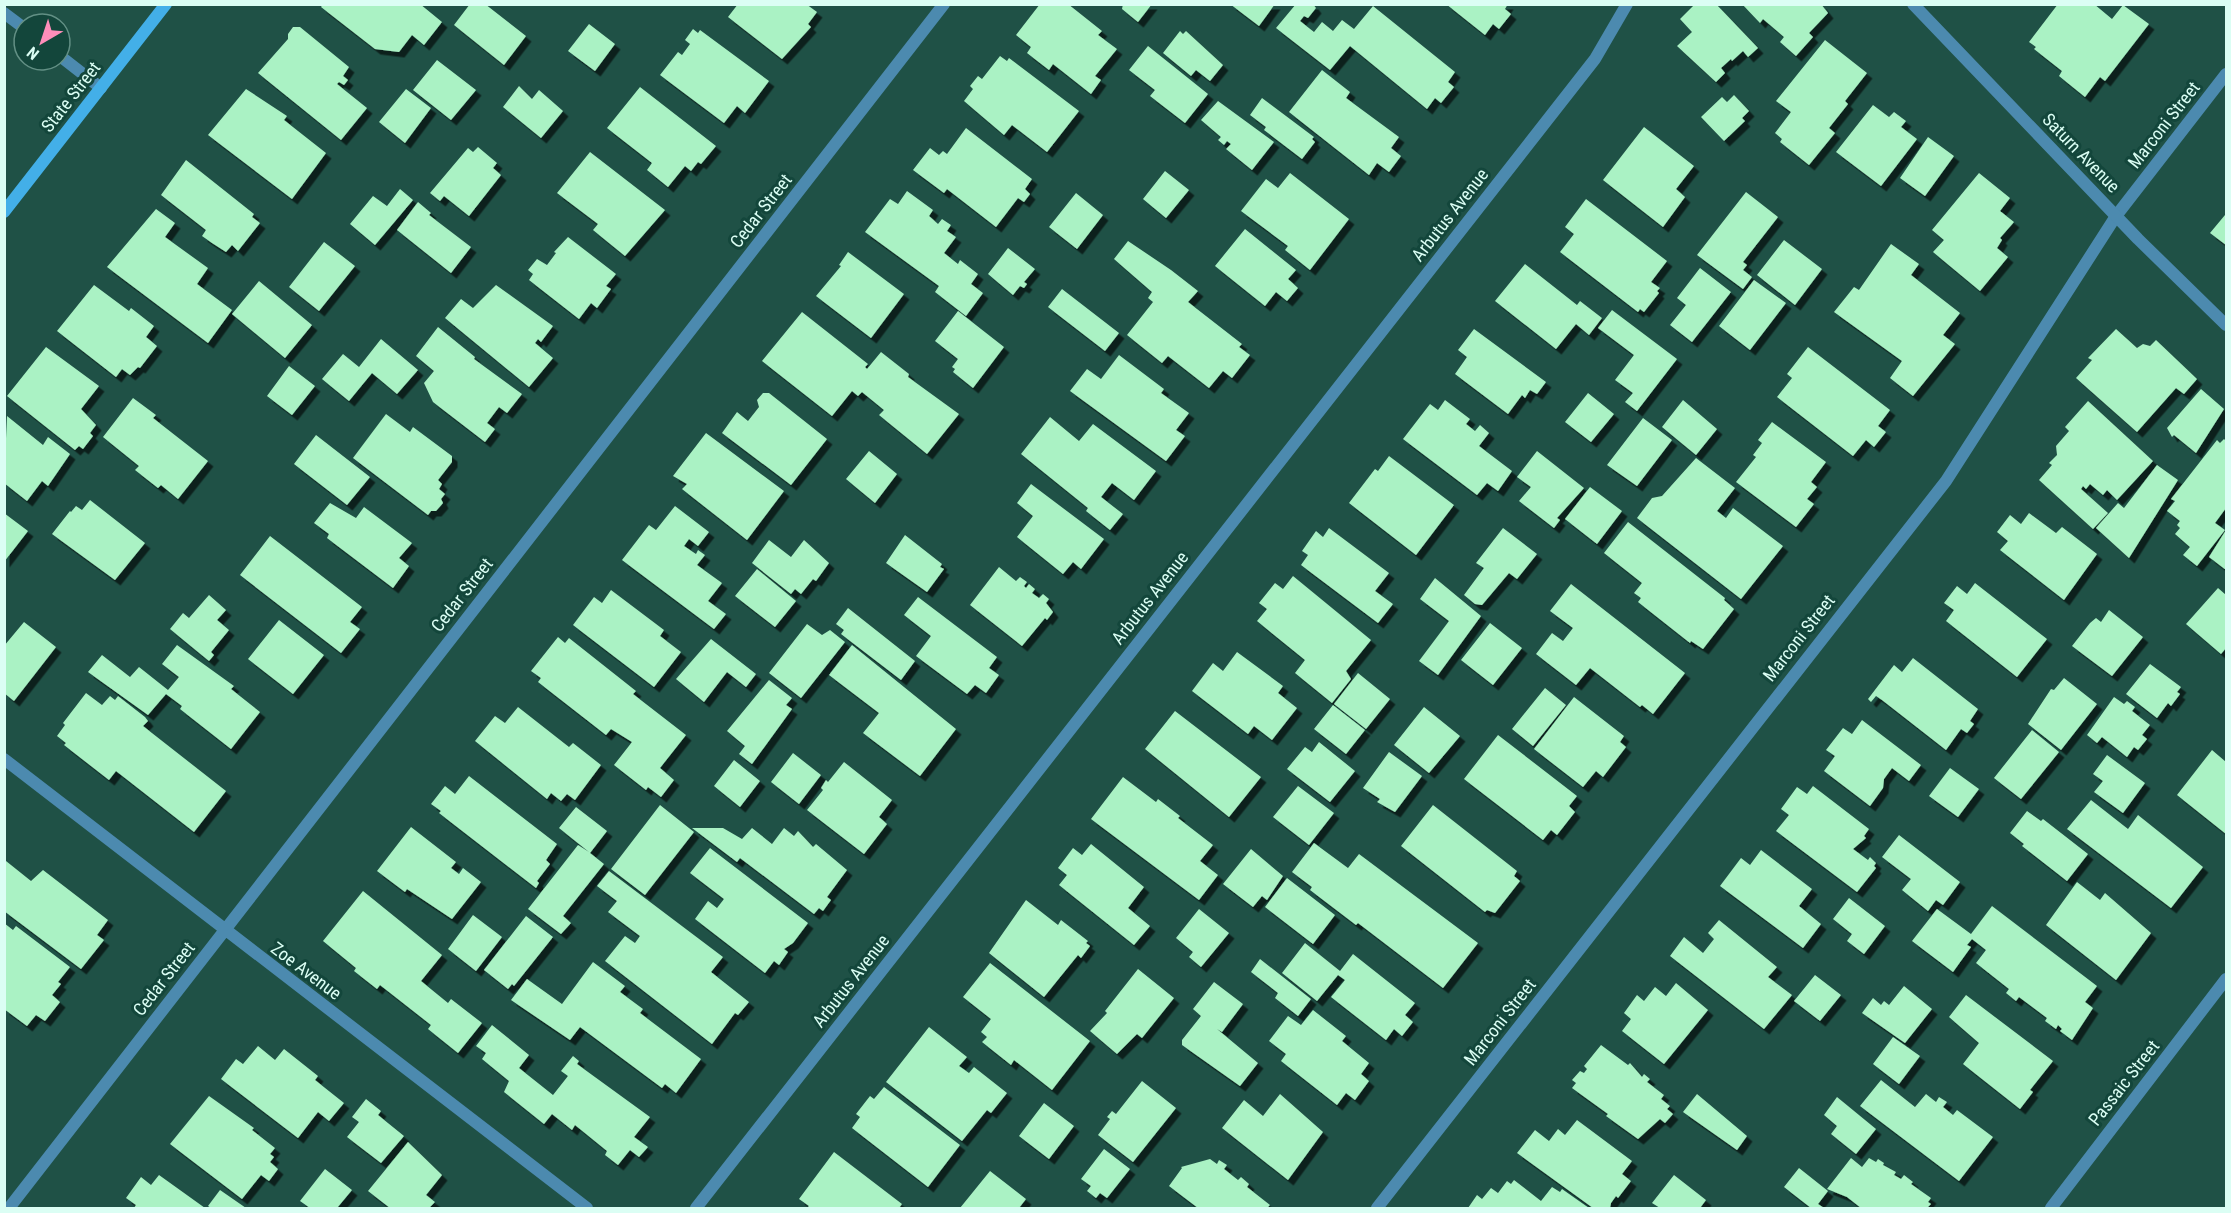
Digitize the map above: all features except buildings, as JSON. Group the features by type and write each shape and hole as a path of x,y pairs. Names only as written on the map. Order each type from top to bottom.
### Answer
{"main road":[{"name":"State Street","path":"4,212 166,4"}],"street":[{"name":"Cedar Street","path":"9,1209 944,4"},
{"name":"Arbutus Avenue","path":"696,1209 1595,59 1627,4"},
{"name":"Saturn Avenue","path":"1913,4 2116,216 2226,325"},
{"path":"72,65 102,88"},
{"name":"Marconi Street","path":"1377,1209 1946,481 2116,216 2226,74"},
{"name":"Zoe Avenue","path":"4,759 587,1209"},
{"name":"Passaic Street","path":"2050,1209 2226,979"}]}
